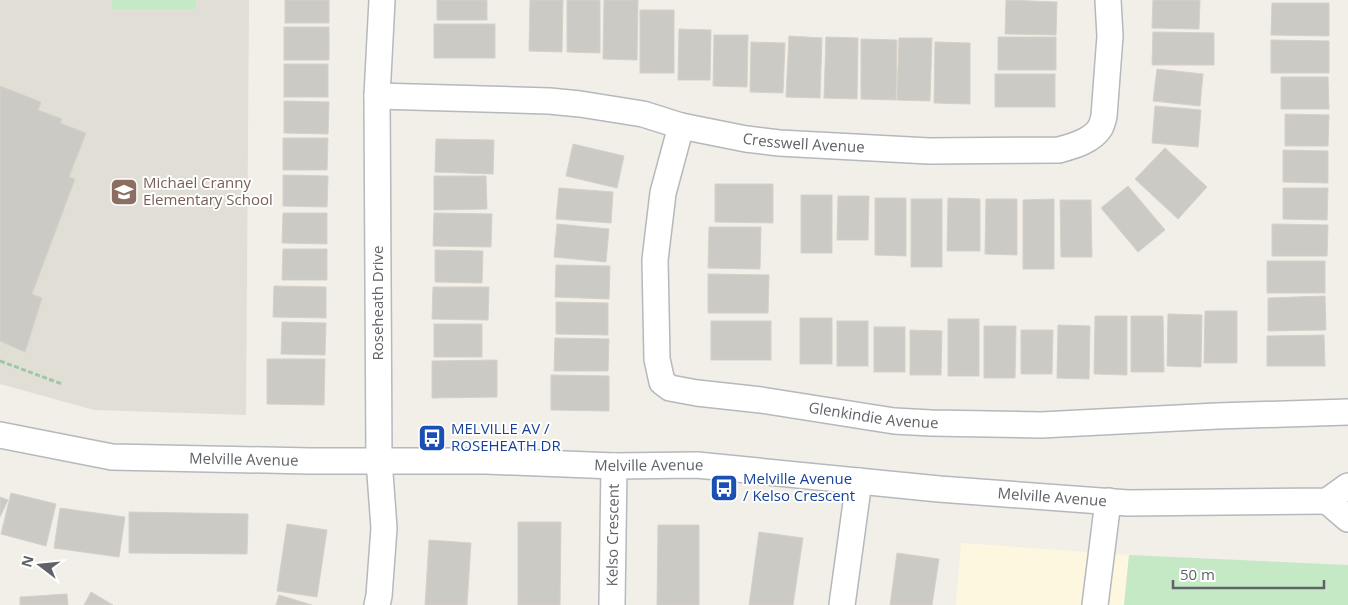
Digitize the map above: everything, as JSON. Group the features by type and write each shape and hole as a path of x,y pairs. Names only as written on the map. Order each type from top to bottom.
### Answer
{"street":[{"name":"Roseheath Drive","path":"377,605 384,528 380,460 377,96 382,0"},
{"name":"Cresswell Avenue","path":"377,96 557,102 643,114 680,126 746,139 780,143 929,151 1059,150 1076,146 1087,139 1100,128 1104,116 1110,36 1108,0"},
{"name":"Glenkindie Avenue","path":"680,126 663,193 655,260 657,358 662,382 670,388 894,421 931,423 1041,426 1217,416 1348,412"},
{"name":"Melville Avenue","path":"0,435 112,457 281,461 486,461 614,466 697,466 1010,495 1108,501 1327,501"},
{"name":"Kelso Crescent","path":"612,605 614,466"},
{"path":"842,605 860,481"},
{"path":"1348,486 1327,501 1348,519"},
{"path":"1095,605 1108,501"}],"path":[{"path":"0,361 62,384"}],"shaded area":[{"name":"Michael Cranny Elementary School","path":"0,0 249,0 246,415 94,410 0,384"},
{"path":"961,543 1129,555 1124,605 956,605"}],"green space":[{"path":"112,0 196,0 196,9 112,9"},
{"path":"1129,555 1348,565 1348,605 1124,605"}],"building":[{"path":"285,0 329,0 329,23 285,23"},
{"path":"437,0 487,0 487,20 437,20"},
{"path":"530,0 563,0 562,52 529,51"},
{"path":"567,0 600,0 600,53 567,52"},
{"path":"604,0 638,0 637,60 603,59"},
{"path":"1006,0 1057,2 1056,35 1005,34"},
{"path":"1153,0 1200,0 1199,29 1152,28"},
{"path":"1272,3 1329,3 1329,36 1271,35"},
{"path":"640,10 674,10 674,73 640,73"},
{"path":"434,24 495,24 495,58 434,58"},
{"path":"284,27 329,27 329,60 284,60"},
{"path":"679,29 711,30 710,80 678,80"},
{"path":"1153,32 1214,33 1214,65 1152,65"},
{"path":"714,35 748,35 747,87 713,86"},
{"path":"789,36 822,38 820,98 786,97"},
{"path":"826,37 858,38 857,99 824,98"},
{"path":"998,37 1056,37 1056,70 998,70"},
{"path":"899,38 932,38 930,101 897,100"},
{"path":"861,39 897,40 896,100 861,99"},
{"path":"1271,40 1329,41 1329,73 1271,73"},
{"path":"751,42 785,43 783,93 750,92"},
{"path":"935,42 970,43 970,104 934,103"},
{"path":"284,64 328,64 328,97 284,97"},
{"path":"1157,69 1203,74 1200,106 1153,101"},
{"path":"995,74 1055,74 1055,107 995,107"},
{"path":"1281,77 1328,77 1329,109 1281,109"},
{"path":"0,86 41,102 38,110 62,119 60,123 86,133 69,177 75,179 32,294 42,298 25,352 0,341"},
{"path":"284,101 329,102 328,134 284,133"},
{"path":"1155,106 1201,110 1198,147 1152,143"},
{"path":"1285,114 1329,115 1328,146 1285,146"},
{"path":"283,138 328,138 327,170 283,170"},
{"path":"436,139 494,140 493,174 435,172"},
{"path":"573,144 624,156 617,188 566,176"},
{"path":"1165,148 1207,187 1178,219 1135,179"},
{"path":"1283,150 1328,151 1328,183 1283,182"},
{"path":"283,175 328,176 327,207 283,206"},
{"path":"434,176 486,176 487,209 434,210"},
{"path":"715,184 773,184 773,223 715,222"},
{"path":"1128,186 1165,230 1138,252 1101,208"},
{"path":"559,188 613,192 611,223 556,219"},
{"path":"1283,188 1328,188 1327,220 1283,219"},
{"path":"801,195 832,195 832,253 801,253"},
{"path":"838,196 869,196 868,240 837,240"},
{"path":"875,198 906,198 906,256 875,255"},
{"path":"948,198 980,199 980,251 947,251"},
{"path":"911,199 942,199 942,267 911,267"},
{"path":"986,199 1017,199 1017,255 985,254"},
{"path":"1054,199 1054,269 1023,269 1023,200"},
{"path":"1060,200 1091,200 1092,257 1061,257"},
{"path":"283,213 327,213 327,244 282,243"},
{"path":"434,213 492,214 491,247 433,246"},
{"path":"557,224 609,229 606,262 554,257"},
{"path":"1272,224 1328,225 1327,256 1272,256"},
{"path":"709,227 761,227 760,269 708,268"},
{"path":"283,249 327,249 327,280 282,280"},
{"path":"435,250 483,251 482,283 435,282"},
{"path":"1267,261 1325,261 1325,293 1267,293"},
{"path":"556,265 610,266 609,299 555,297"},
{"path":"708,274 769,275 768,313 708,313"},
{"path":"274,286 326,287 326,318 273,317"},
{"path":"433,287 489,287 488,320 432,319"},
{"path":"1325,296 1326,330 1268,331 1268,298"},
{"path":"556,302 608,303 608,335 556,334"},
{"path":"1205,311 1237,311 1237,363 1204,363"},
{"path":"1168,314 1202,315 1201,367 1167,366"},
{"path":"1095,316 1127,316 1127,375 1094,374"},
{"path":"1131,316 1163,316 1164,372 1131,372"},
{"path":"800,318 832,318 832,364 800,364"},
{"path":"948,319 979,319 979,376 948,376"},
{"path":"711,321 771,321 771,360 711,360"},
{"path":"837,321 868,321 868,366 837,366"},
{"path":"282,322 326,323 325,355 281,354"},
{"path":"434,324 482,324 482,357 434,357"},
{"path":"1058,325 1090,326 1089,379 1057,378"},
{"path":"984,326 1016,326 1015,378 984,378"},
{"path":"874,327 905,327 905,372 874,372"},
{"path":"910,330 942,331 941,375 910,375"},
{"path":"1021,330 1053,330 1052,374 1021,374"},
{"path":"1324,335 1325,366 1267,366 1267,336"},
{"path":"555,338 609,339 608,371 554,371"},
{"path":"267,359 325,359 324,405 267,404"},
{"path":"497,360 497,397 432,398 432,361"},
{"path":"551,375 609,376 609,411 551,410"},
{"path":"11,493 56,504 46,546 1,534"},
{"path":"0,497 8,500 0,517"},
{"path":"60,508 125,517 119,557 54,548"},
{"path":"129,512 248,514 247,554 129,553"},
{"path":"518,522 561,522 560,605 518,605"},
{"path":"287,524 327,530 317,597 277,591"},
{"path":"658,525 699,525 699,605 657,605"},
{"path":"759,532 803,538 793,605 749,605"},
{"path":"429,540 471,543 467,605 425,605"},
{"path":"897,553 939,559 932,605 890,605"},
{"path":"91,592 113,605 84,605"},
{"path":"67,594 68,605 20,605 20,597"},
{"path":"279,595 312,605 276,605"}],"place":[{"name":"Michael Cranny Elementary School","path":"124,192"},
{"name":"MELVILLE AV / ROSEHEATH DR","path":"432,438"},
{"name":"Melville Avenue / Kelso Crescent","path":"724,488"}]}
